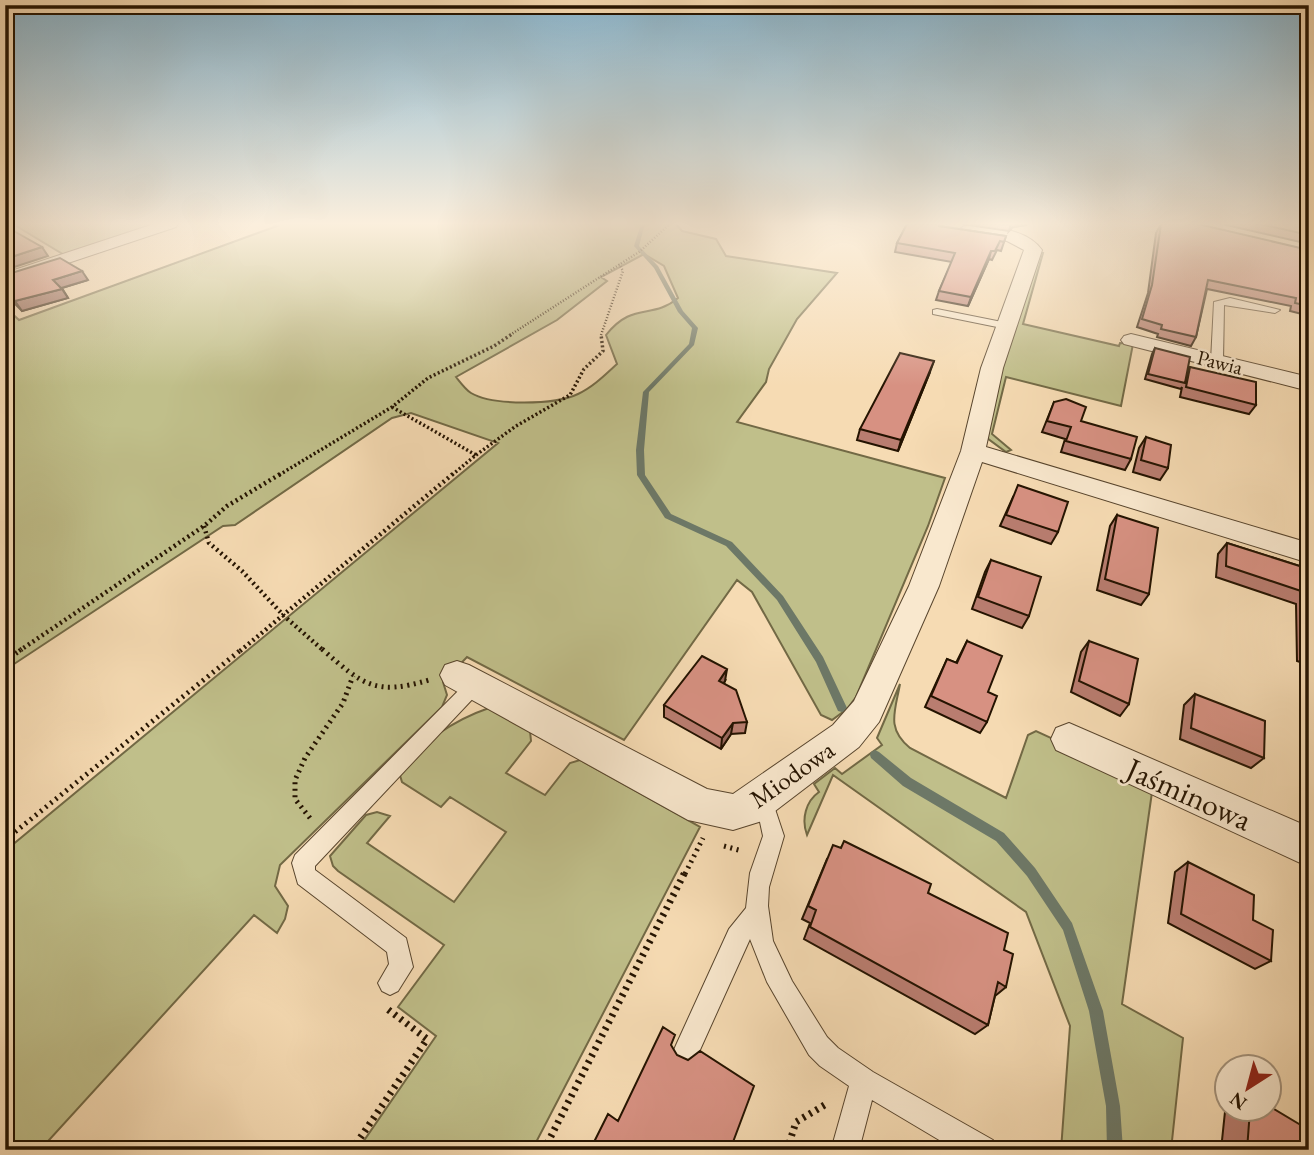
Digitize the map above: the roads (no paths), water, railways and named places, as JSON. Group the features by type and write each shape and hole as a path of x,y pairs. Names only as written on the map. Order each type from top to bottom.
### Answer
{"street":[{"name":"Miodowa","path":"466,680 702,807 733,812 759,802 846,736 867,712 928,576 973,451 992,369 1022,278"},
{"name":"Pawia","path":"1131,340 1309,384"},
{"path":"973,451 1309,553"},
{"name":"Jaśminowa","path":"1069,739 1309,848"}],"lane":[{"path":"1217,361 1219,302 1230,301 1275,310"},
{"path":"937,312 1007,326"},
{"path":"390,984 401,967 398,946 306,876 303,863 466,680"},
{"path":"759,802 772,821 775,832 758,887 760,938 778,982 823,1052 864,1081 984,1150"},
{"path":"687,1052 737,937 757,912"},
{"path":"845,1150 864,1081"}],"waterway":[{"path":"662,278 681,312 695,328 692,344 646,392 640,450 641,475 668,516 729,544 780,598 820,660 842,708"},
{"path":"875,755 907,782 1000,837 1031,872 1068,927 1096,1011 1113,1106 1115,1150"}]}
